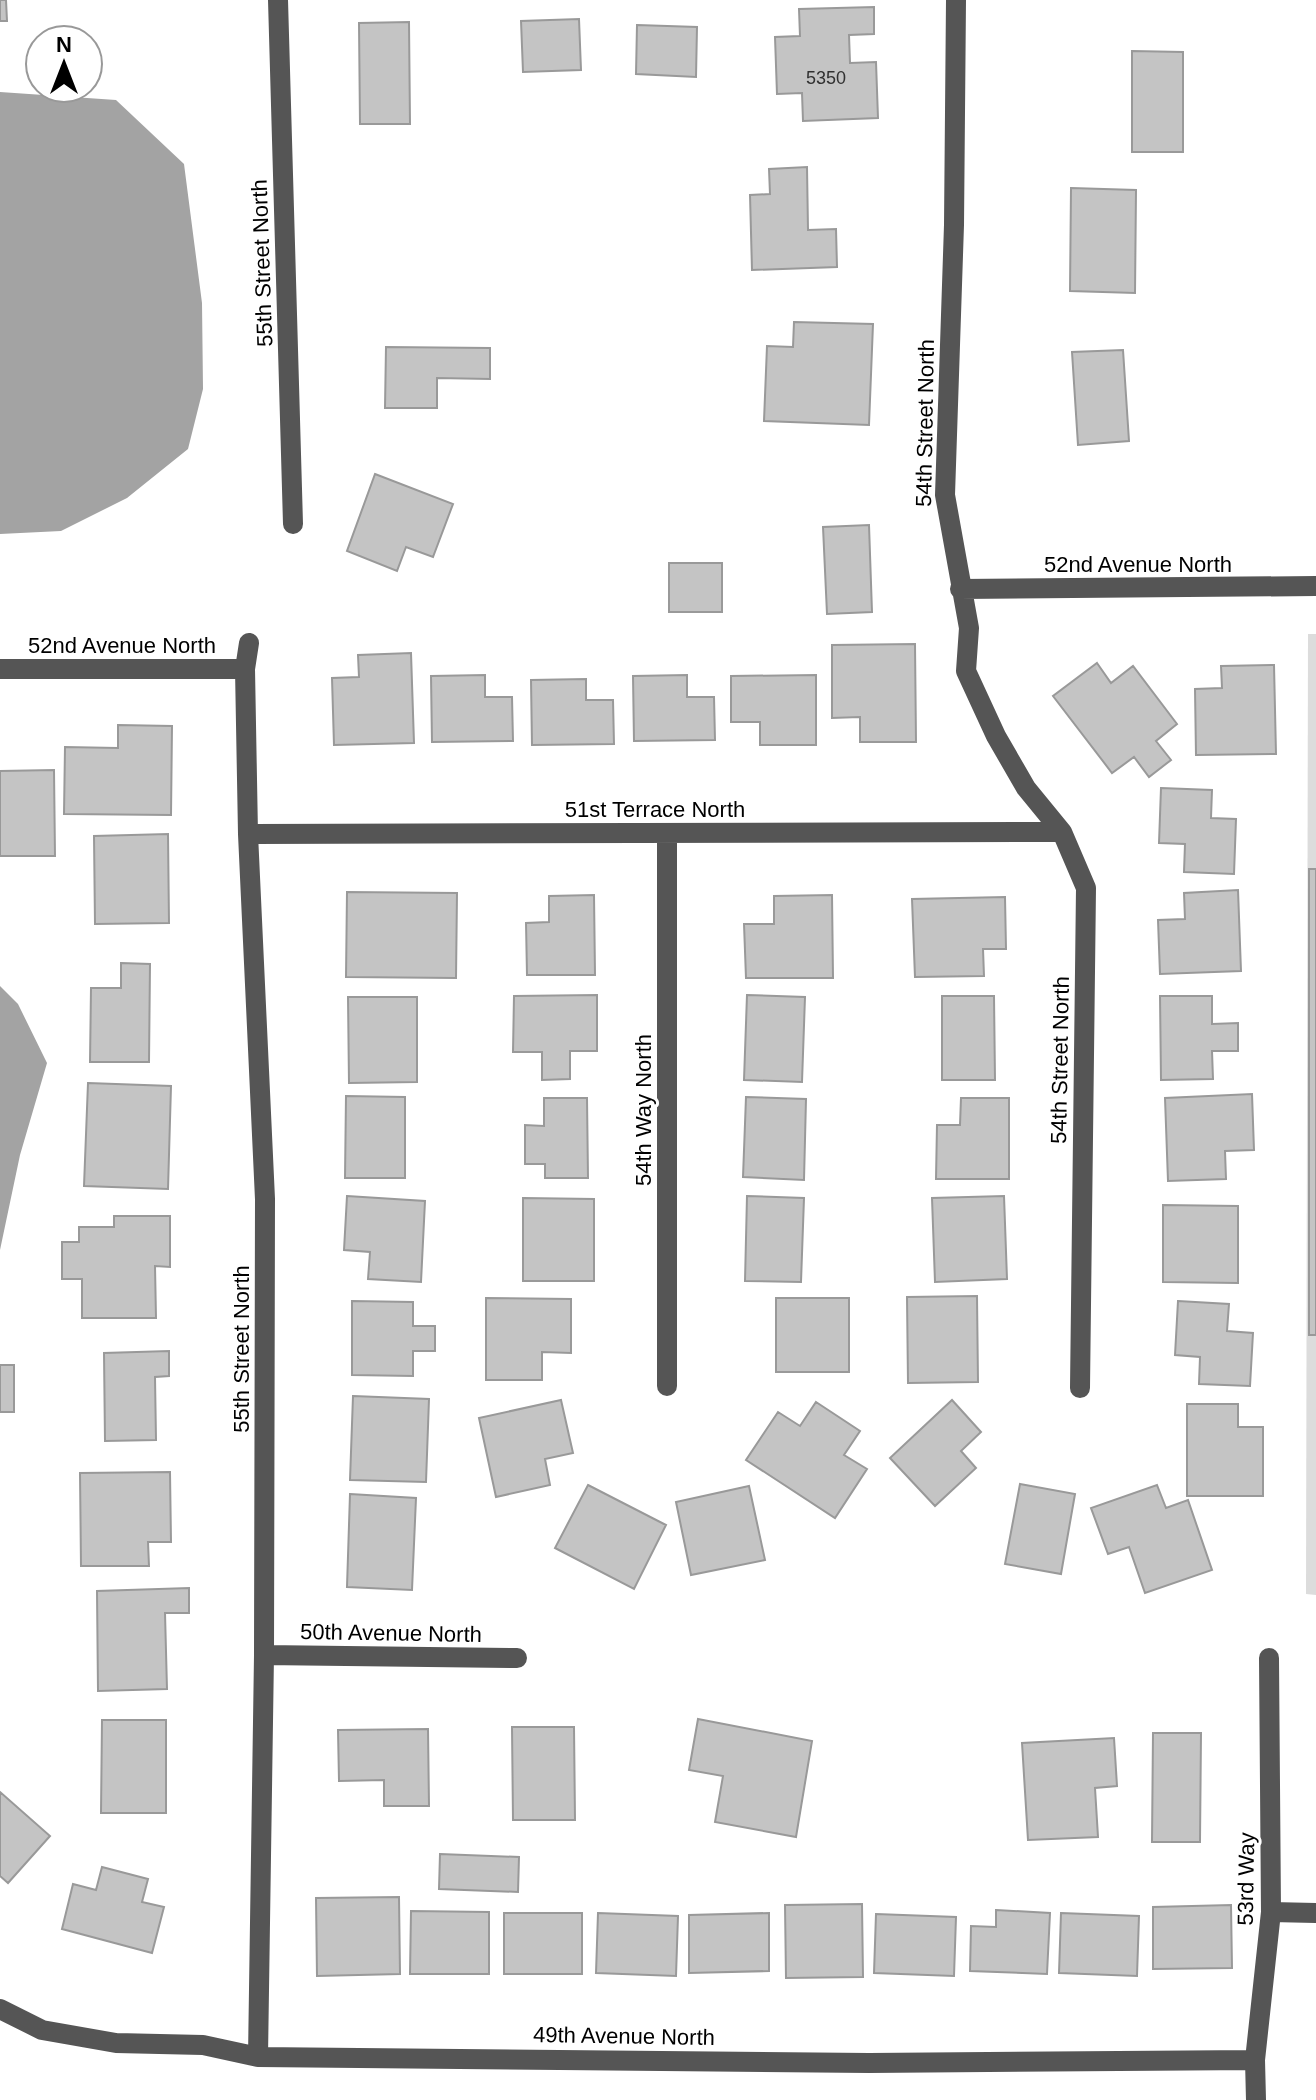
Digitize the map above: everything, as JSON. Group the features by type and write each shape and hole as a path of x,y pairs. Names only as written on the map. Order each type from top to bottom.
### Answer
{"street":[{"name":"55th Street North","path":"278,0 293,524"},
{"name":"54th Street North","path":"956,0 954,225 945,495 969,628 966,671 996,736 1026,788 1062,832 1086,888 1080,1388"},
{"name":"52nd Avenue North","path":"960,589 1316,586"},
{"name":"55th Street North","path":"249,643 245,669 248,834 265,1199 264,1655 258,2057"},
{"name":"52nd Avenue North","path":"0,669 245,669"},
{"name":"51st Terrace North","path":"248,834 1062,832"},
{"name":"54th Way North","path":"667,833 667,1386"},
{"name":"50th Avenue North","path":"264,1655 517,1658"},
{"name":"53rd Way","path":"1256,2100 1255,2060 1271,1912 1269,1658"},
{"path":"1271,1912 1316,1913"},
{"name":"49th Avenue North","path":"0,2009 42,2030 116,2043 203,2045 258,2057 869,2063 1255,2060"}],"shaded area":[{"path":"0,92 24,94 24,104 104,104 104,99 116,100 184,164 202,303 203,389 188,449 127,498 61,531 0,534"},
{"path":"1308,634 1316,634 1316,1595 1306,1594"},
{"path":"0,986 18,1004 47,1063 20,1155 0,1250"}],"building":[{"path":"0,0 6,0 7,21 0,21"},
{"path":"874,7 874,34 849,35 850,63 876,62 878,118 803,121 802,93 777,94 775,37 800,36 799,9"},
{"path":"579,19 581,70 523,72 521,21"},
{"path":"409,22 410,124 360,124 359,23"},
{"path":"637,25 697,27 696,77 636,74"},
{"path":"1132,51 1183,52 1183,152 1132,152"},
{"path":"807,167 808,230 836,229 837,267 752,270 750,195 770,194 769,169"},
{"path":"1071,188 1136,190 1135,293 1070,291"},
{"path":"794,322 873,324 869,425 764,421 767,346 793,347"},
{"path":"386,347 490,348 490,379 437,378 437,408 385,408"},
{"path":"1123,350 1129,441 1078,445 1072,352"},
{"path":"375,474 453,504 433,557 406,547 397,571 347,551"},
{"path":"869,525 872,612 827,614 823,527"},
{"path":"669,563 722,563 722,612 669,612"},
{"path":"915,644 916,742 860,742 860,717 832,718 832,645"},
{"path":"411,653 414,743 334,745 332,678 359,677 358,655"},
{"path":"1097,663 1111,683 1133,666 1177,724 1156,741 1171,760 1149,777 1134,757 1112,773 1053,696"},
{"path":"1274,665 1276,754 1196,755 1195,689 1222,688 1221,666"},
{"path":"485,675 485,697 512,697 513,741 432,742 431,676"},
{"path":"687,675 687,697 714,697 715,740 634,741 633,676"},
{"path":"816,675 816,745 760,745 760,722 731,722 731,676"},
{"path":"586,679 586,700 613,700 614,744 532,745 531,680"},
{"path":"118,725 172,726 171,815 64,814 65,747 118,748"},
{"path":"54,770 55,856 0,856 0,771"},
{"path":"1161,788 1212,790 1211,818 1236,819 1234,874 1184,872 1185,844 1159,843"},
{"path":"168,834 169,923 95,924 94,836"},
{"path":"1309,869 1316,869 1316,1335 1309,1335"},
{"path":"1238,890 1241,971 1160,974 1158,920 1185,919 1184,893"},
{"path":"347,892 457,893 456,978 346,977"},
{"path":"594,895 595,975 527,975 526,923 549,922 549,896"},
{"path":"832,895 833,978 746,978 744,924 774,924 774,896"},
{"path":"1005,897 1006,949 983,949 984,976 915,977 912,899"},
{"path":"121,963 150,964 149,1062 90,1062 91,988 121,988"},
{"path":"597,995 597,1051 570,1051 570,1079 542,1080 542,1052 513,1052 514,996"},
{"path":"747,995 805,997 802,1082 744,1080"},
{"path":"942,996 994,996 995,1080 942,1080"},
{"path":"1160,996 1212,996 1212,1024 1238,1023 1238,1051 1212,1051 1213,1079 1161,1080"},
{"path":"348,997 417,997 417,1082 349,1083"},
{"path":"88,1083 171,1086 168,1189 84,1186"},
{"path":"1252,1094 1254,1150 1225,1151 1226,1179 1168,1181 1165,1098"},
{"path":"346,1096 405,1097 405,1178 345,1178"},
{"path":"746,1097 806,1099 804,1180 743,1177"},
{"path":"544,1098 587,1098 588,1178 545,1178 545,1164 525,1164 525,1125 544,1126"},
{"path":"961,1098 1009,1098 1009,1179 936,1179 937,1125 960,1125"},
{"path":"347,1196 425,1201 421,1282 368,1279 370,1252 344,1250"},
{"path":"747,1196 804,1198 801,1282 745,1281"},
{"path":"1004,1196 1007,1279 935,1282 932,1198"},
{"path":"523,1198 594,1199 594,1281 523,1281"},
{"path":"1163,1205 1238,1206 1238,1283 1163,1282"},
{"path":"114,1216 170,1216 170,1267 155,1266 156,1318 82,1318 82,1279 62,1279 62,1242 79,1242 79,1227 114,1227"},
{"path":"977,1296 978,1382 908,1383 907,1297"},
{"path":"486,1298 571,1299 571,1353 542,1352 542,1380 486,1380"},
{"path":"776,1298 849,1298 849,1372 776,1372"},
{"path":"352,1301 413,1302 413,1326 435,1326 435,1351 413,1351 413,1376 352,1375"},
{"path":"1178,1301 1229,1304 1227,1331 1253,1333 1250,1386 1199,1384 1200,1357 1175,1355"},
{"path":"169,1351 169,1376 155,1377 156,1440 105,1441 104,1353"},
{"path":"0,1365 14,1365 14,1412 0,1412"},
{"path":"353,1396 429,1399 426,1482 350,1480"},
{"path":"561,1400 573,1453 545,1459 550,1485 496,1497 479,1418"},
{"path":"952,1400 981,1432 961,1451 976,1468 935,1506 890,1458"},
{"path":"816,1402 860,1431 844,1455 867,1469 835,1518 746,1460 778,1412 800,1426"},
{"path":"1187,1404 1238,1404 1238,1427 1263,1427 1263,1496 1187,1496"},
{"path":"170,1472 171,1542 148,1542 149,1566 81,1566 80,1473"},
{"path":"1020,1484 1075,1494 1061,1574 1005,1564"},
{"path":"588,1485 666,1525 634,1589 555,1548"},
{"path":"1157,1485 1166,1508 1188,1500 1212,1570 1145,1593 1129,1547 1108,1554 1091,1508"},
{"path":"749,1486 765,1560 691,1575 676,1502"},
{"path":"350,1494 416,1498 412,1590 347,1587"},
{"path":"189,1588 189,1613 165,1613 167,1689 98,1691 97,1591"},
{"path":"698,1719 812,1741 796,1837 715,1822 723,1776 689,1770"},
{"path":"102,1720 166,1720 166,1813 101,1813"},
{"path":"512,1727 574,1727 575,1820 513,1820"},
{"path":"428,1729 429,1806 384,1806 384,1780 339,1781 338,1730"},
{"path":"1153,1733 1201,1733 1200,1842 1152,1842"},
{"path":"1114,1738 1117,1786 1095,1788 1098,1837 1028,1840 1022,1743"},
{"path":"0,1792 50,1836 8,1883 0,1876"},
{"path":"440,1854 519,1857 518,1892 439,1889"},
{"path":"102,1867 148,1879 142,1902 164,1907 152,1953 62,1929 73,1884 96,1890"},
{"path":"399,1897 400,1974 317,1976 316,1898"},
{"path":"862,1904 863,1977 786,1978 785,1905"},
{"path":"1231,1905 1232,1968 1153,1969 1153,1907"},
{"path":"996,1910 1050,1913 1047,1974 970,1971 971,1926 996,1927"},
{"path":"411,1911 489,1912 489,1974 410,1974"},
{"path":"504,1913 582,1913 582,1974 504,1974"},
{"path":"598,1913 678,1916 676,1976 596,1973"},
{"path":"769,1913 769,1971 689,1973 689,1915"},
{"path":"1061,1913 1139,1916 1137,1976 1059,1973"},
{"path":"876,1914 956,1917 954,1976 874,1973"}]}
